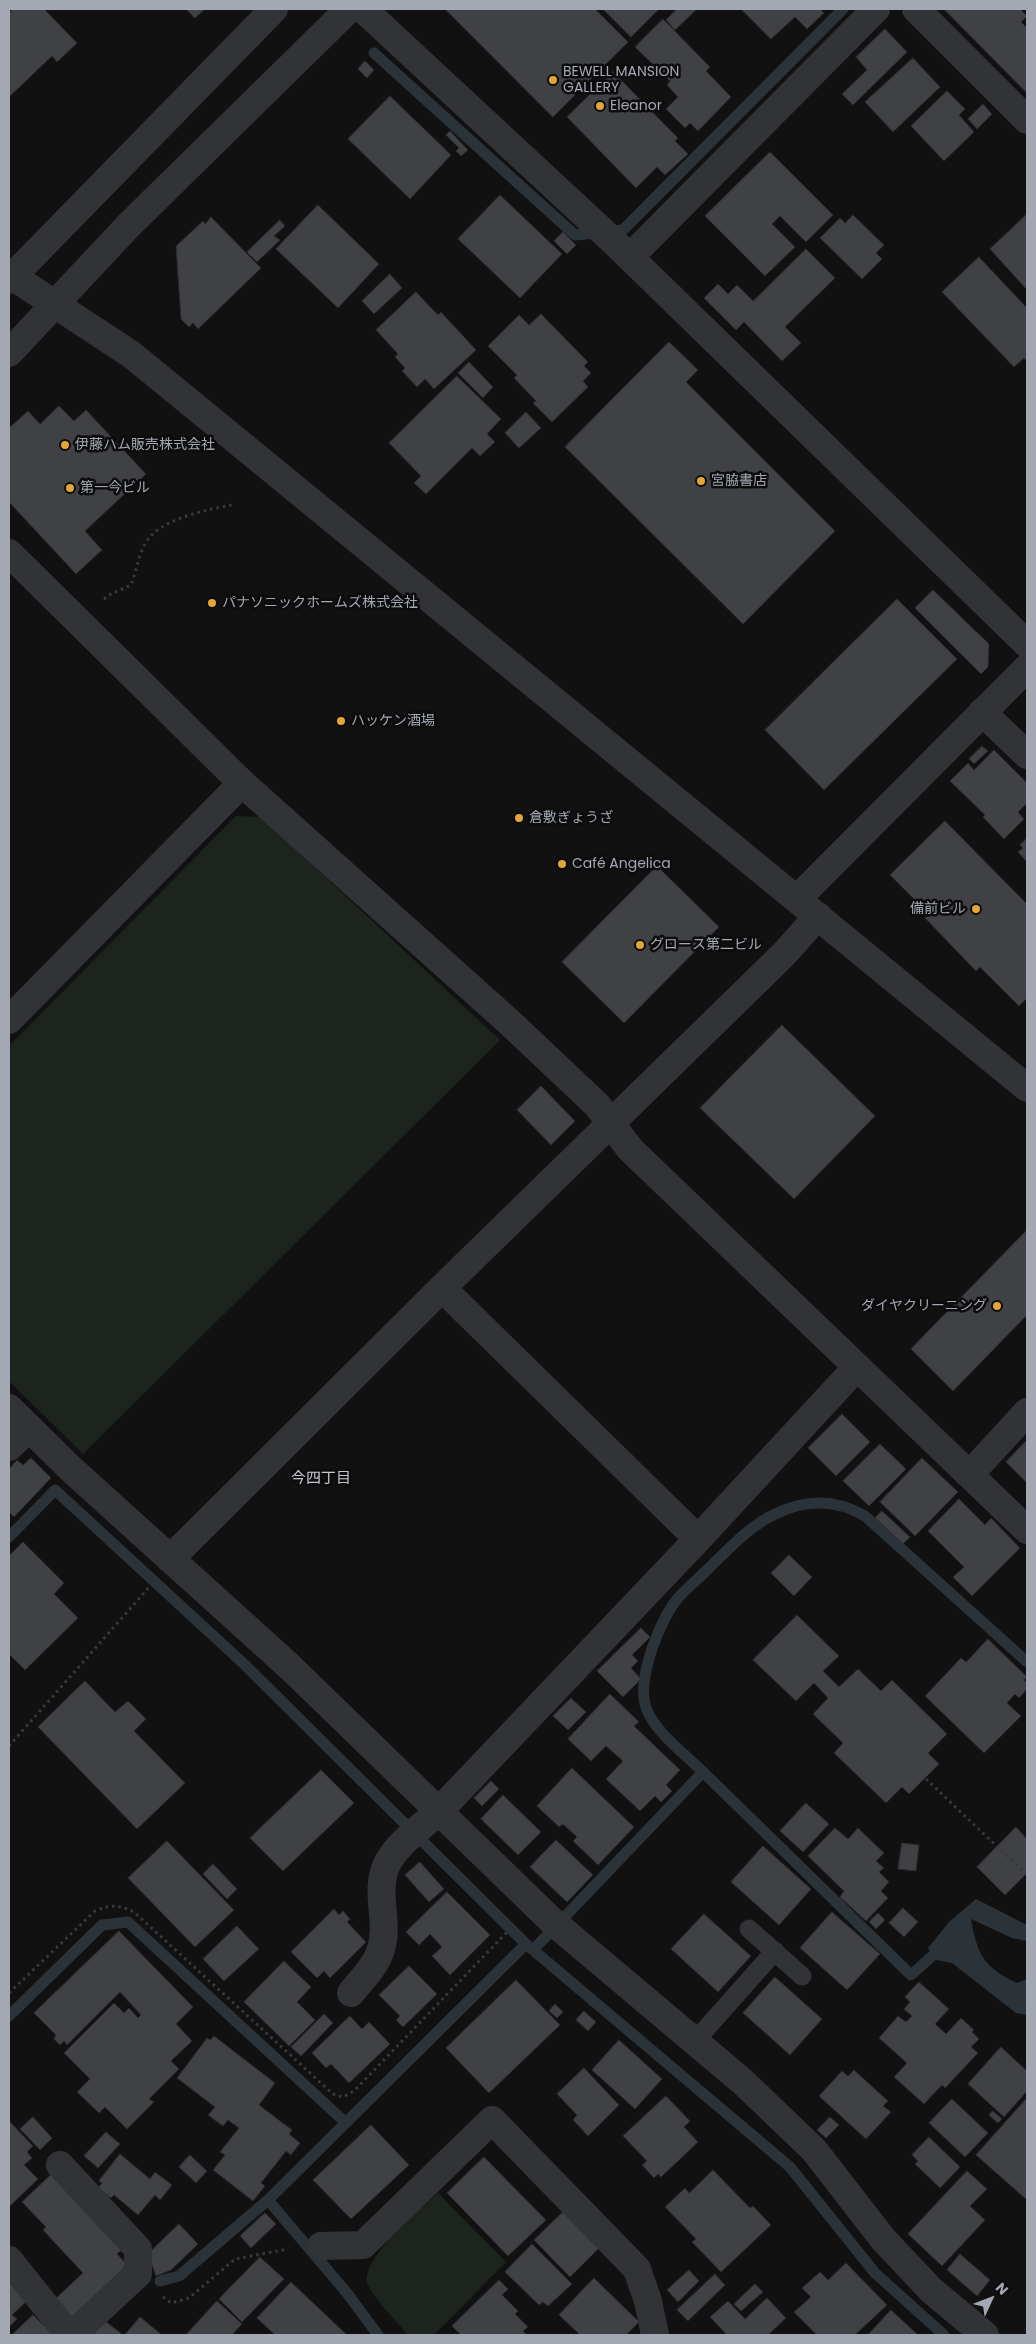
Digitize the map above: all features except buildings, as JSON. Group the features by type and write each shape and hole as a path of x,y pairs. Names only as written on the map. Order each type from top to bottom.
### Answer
{"street":[{"path":"274,9 10,277 55,304 146,366 1027,1088"},
{"path":"9,353 129,226 349,9"},
{"path":"363,9 613,241 1027,644"},
{"path":"613,241 876,9"},
{"path":"916,9 1027,120"},
{"path":"9,553 242,783 508,1021 597,1105 630,1149 1027,1530"},
{"path":"170,1559 442,1288 784,954 808,907 982,712 1027,668"},
{"path":"982,712 1027,756"},
{"path":"9,1020 242,783"},
{"path":"442,1288 698,1540"},
{"path":"351,1993 377,1961 382,1947 380,1886 388,1862 402,1845 434,1816 698,1540 857,1367"},
{"path":"9,1408 71,1469 290,1667 434,1816 558,1926 743,2082 814,2150 883,2239 931,2290 985,2335"},
{"path":"970,1474 1027,1412"},
{"path":"9,1447 28,1428"},
{"path":"321,2246 363,2245 492,2120 637,2269 648,2301 655,2335"},
{"path":"9,2260 71,2335 138,2274 138,2249 60,2165"}],"lane":[{"path":"750,1928 802,1976"},
{"path":"695,2041 775,1951"}],"path":[{"path":"80,623 100,609 102,601 109,595 131,585 145,543 165,525 190,514 232,505"},
{"path":"9,1746 147,1589"},
{"path":"926,1778 1027,1875"},
{"path":"9,1993 95,1910 108,1905 121,1906 134,1912 334,2094 343,2097 354,2091 501,1939"},
{"path":"138,2274 171,2303 189,2298 235,2259 292,2248"}],"shaded area":[{"path":"236,816 261,817 500,1040 83,1454 9,1381 9,1046"},
{"path":"976,1899 1027,1925 1027,1941 1012,1938 971,1919 979,1951 990,1965 997,1972 1017,1983 1027,1979 1027,2015 1016,2013 952,1963 936,1960 928,1948 949,1922"},
{"path":"438,2193 506,2262 434,2335 408,2335 382,2306 369,2287 367,2276 371,2264 380,2250 405,2223"}],"waterway":[{"path":"374,53 575,235 623,230 843,9"},
{"path":"9,1537 55,1490 244,1664 526,1944 790,2167 875,2273 944,2335"},
{"path":"533,1950 703,1772 661,1732 648,1713 644,1692 648,1664 664,1620 678,1598 739,1539 765,1519 787,1509 821,1503 843,1506 865,1516 1027,1662"},
{"path":"703,1772 911,1975 940,1949"},
{"path":"9,2016 102,1925 128,1922 346,2123"},
{"path":"160,2281 179,2276 268,2200 526,1944"},
{"path":"268,2200 347,2293 378,2335"}],"place":[{"name":"BEWELL MANSION GALLERY","path":"553,80"},
{"name":"Eleanor","path":"600,106"},
{"name":"伊藤ハム販売株式会社","path":"65,445"},
{"name":"宮脇書店","path":"701,481"},
{"name":"第一今ビル","path":"70,488"},
{"name":"パナソニックホームズ株式会社","path":"212,603"},
{"name":"ハッケン酒場","path":"341,721"},
{"name":"倉敷ぎょうざ","path":"519,818"},
{"name":"Café Angelica","path":"562,864"},
{"name":"備前ビル","path":"976,909"},
{"name":"グロース第二ビル","path":"640,945"},
{"name":"ダイヤクリーニング","path":"997,1306"}],"district":[{"name":"今四丁目","path":"321,1479"}]}
